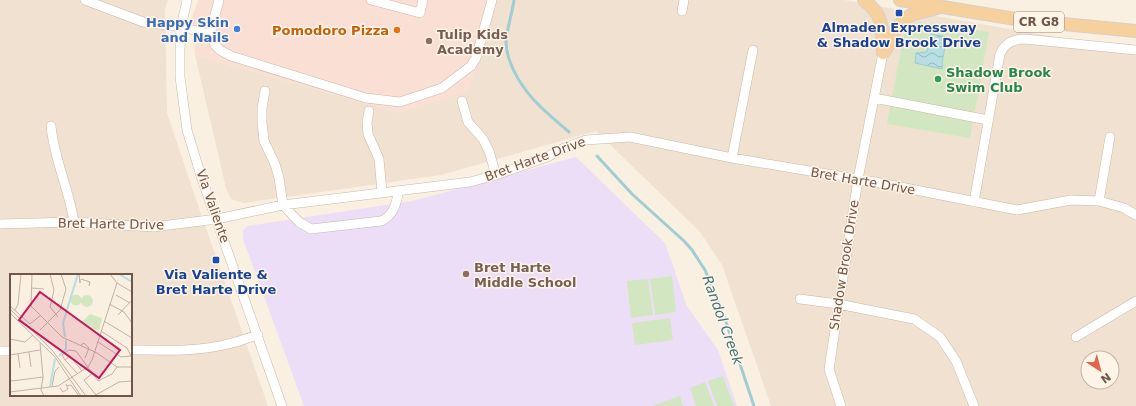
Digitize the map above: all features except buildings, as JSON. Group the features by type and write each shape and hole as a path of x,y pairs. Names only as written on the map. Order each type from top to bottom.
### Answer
{"main road":[{"path":"864,0 873,8 881,20 884,53"},
{"name":"CR G8","path":"900,0 1022,20 1136,31"},
{"path":"884,53 892,40 895,30 903,21 911,15 942,7"}],"street":[{"name":"Via Valiente","path":"187,0 181,27 180,77 187,130 282,406"},
{"path":"219,0 210,34 215,45 220,50 231,56 366,98 400,102 442,88 471,66 476,58 492,0"},
{"path":"371,0 420,13 423,0"},
{"path":"682,12 684,0"},
{"path":"90,1 143,22 181,27 210,34"},
{"path":"974,202 1000,54 1003,47 1018,39 1025,39 1136,50"},
{"path":"732,158 753,50"},
{"name":"Shadow Brook Drive","path":"841,406 829,369 858,179 884,53"},
{"path":"265,91 262,115 264,141 275,164 279,178 283,205 299,222 311,229 381,221 386,219 395,207 399,191"},
{"path":"874,98 988,120"},
{"path":"462,101 468,122 483,139 489,150 496,175"},
{"path":"369,111 367,122 368,134 379,159 382,192"},
{"path":"51,126 52,141 71,204 74,222"},
{"name":"Bret Harte Drive","path":"0,224 74,222 154,227 217,219 283,205 470,182 496,175 547,157 564,148 586,140 630,137 732,158 858,179 1017,210 1071,200 1099,200 1124,208 1136,215"},
{"path":"1099,200 1110,137"},
{"path":"800,299 838,304 914,319 940,337 956,361 974,406"},
{"path":"1076,337 1136,302"},
{"path":"132,350 191,349 209,347 228,344 258,335"}],"shaded area":[{"path":"0,0 168,0 165,9 167,113 268,406 0,406"},
{"path":"198,0 496,0 469,91 400,113 195,55 192,17"},
{"path":"496,0 844,0 1136,51 1136,406 771,406 722,265 700,232 596,131 441,175 244,203 231,199 226,188 195,55 400,113"},
{"name":"Bret Harte Middle School","path":"576,157 665,243 687,306 718,350 737,406 304,406 243,239 243,230 248,226 412,201"}],"green space":[{"name":"Shadow Brook Swim Club","path":"919,22 989,32 970,138 887,124 904,34"},
{"path":"672,276 676,312 655,315 650,279"},
{"path":"648,279 653,315 631,318 627,281"},
{"path":"670,318 673,340 635,345 632,323"},
{"path":"723,376 734,406 717,406 708,381"},
{"path":"705,382 714,406 696,406 690,388"},
{"path":"680,396 683,406 652,406"}],"water":[{"path":"931,34 947,37 942,69 915,63 916,53 927,52"}],"waterway":[{"name":"Randol Creek","path":"514,0 506,42 509,59 518,79 530,96 569,132"},
{"name":"Randol Creek","path":"597,156 632,194 684,241 692,250 705,270 725,319 754,406"}],"place":[{"name":"Almaden Expressway & Shadow Brook Drive","path":"899,13"},
{"name":"Happy Skin and Nails","path":"237,29"},
{"name":"Pomodoro Pizza","path":"397,30"},
{"name":"Tulip Kids Academy","path":"429,41"},
{"name":"Shadow Brook Swim Club","path":"938,79"},
{"name":"Via Valiente & Bret Harte Drive","path":"216,260"},
{"name":"Bret Harte Middle School","path":"466,274"}]}
